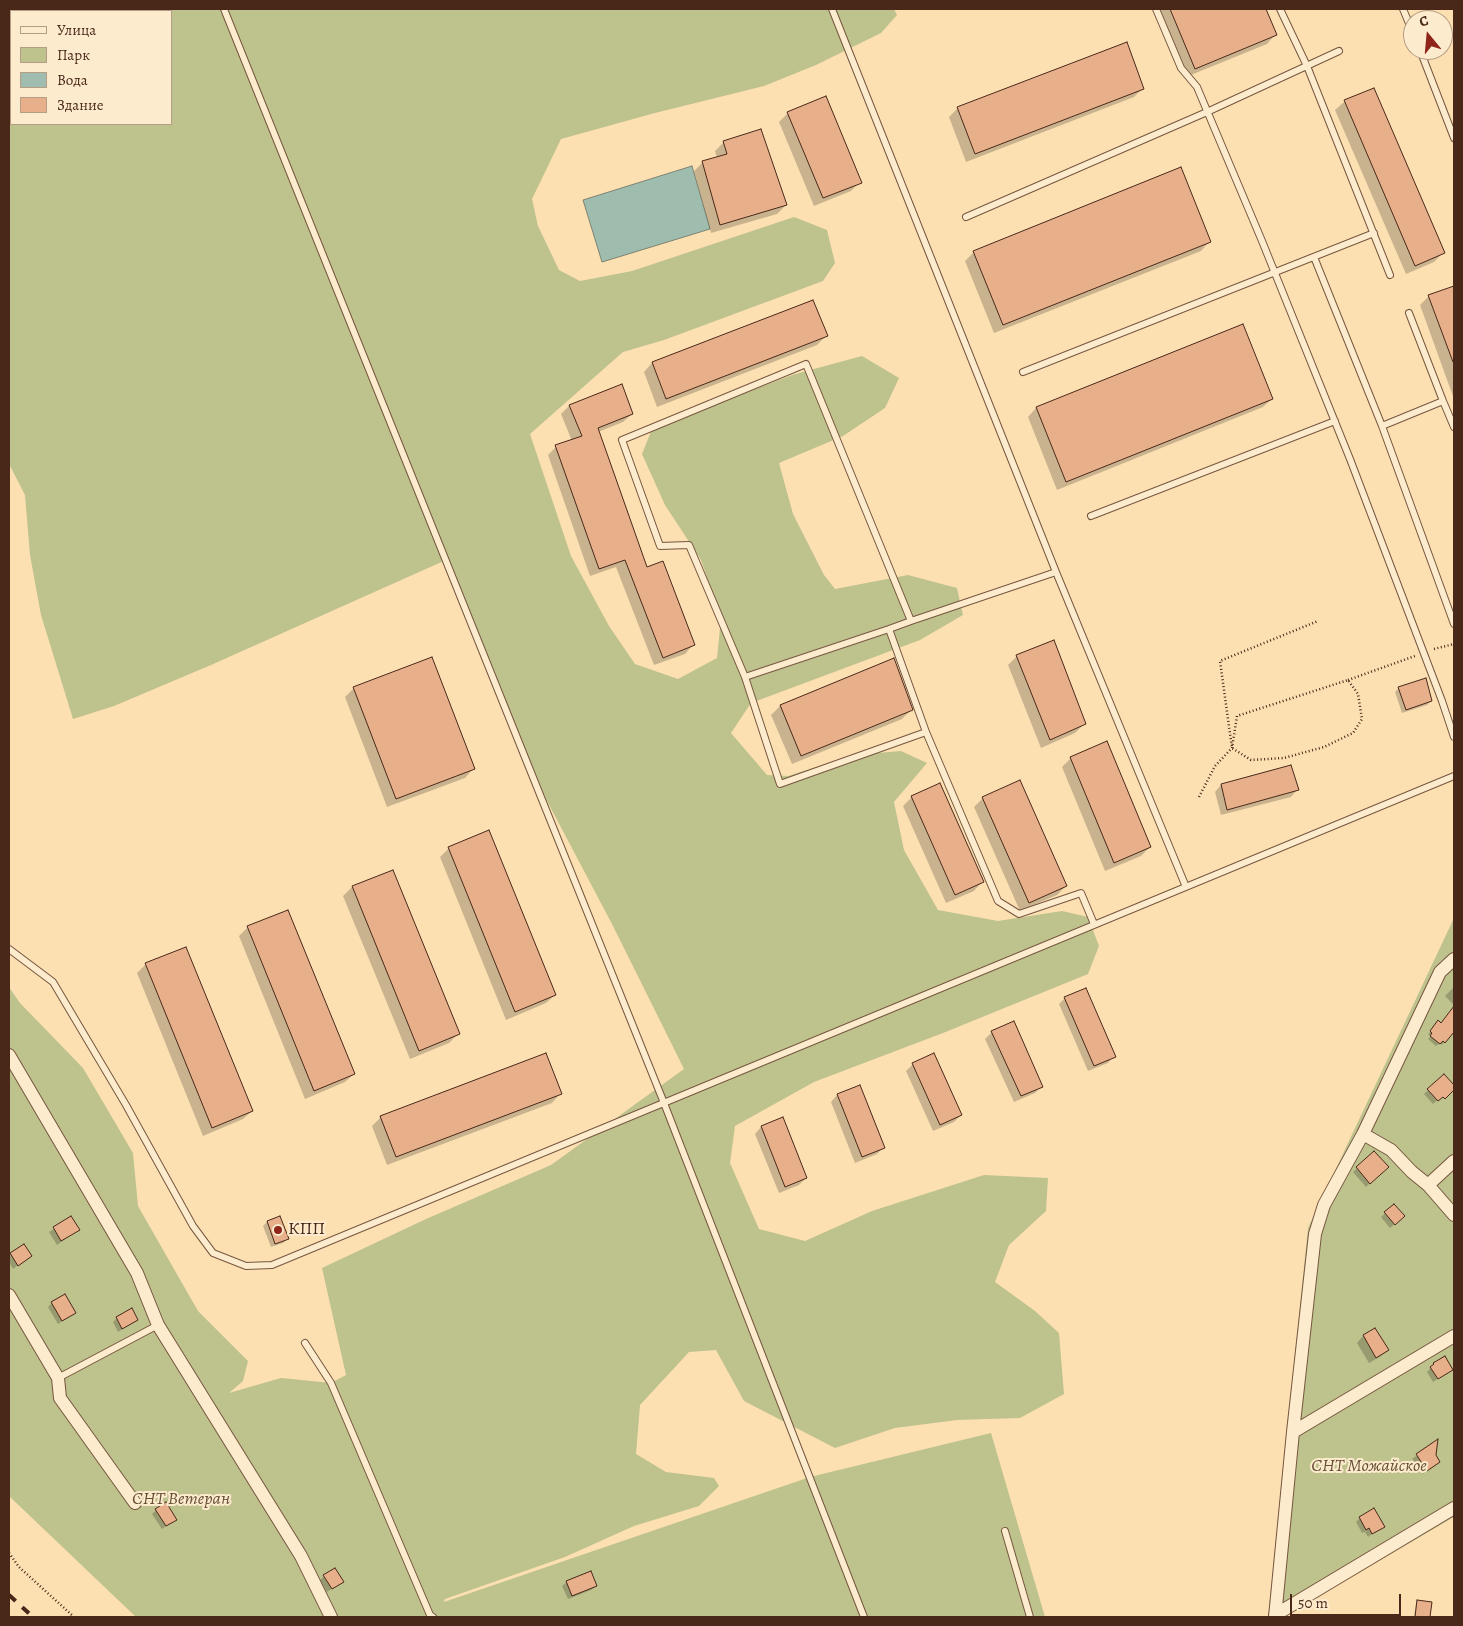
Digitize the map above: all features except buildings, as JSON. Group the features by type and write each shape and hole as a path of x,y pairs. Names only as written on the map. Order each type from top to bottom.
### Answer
{"street":[{"path":"1275,1616 1315,1234 1324,1205 1363,1134 1440,972 1454,959"},
{"path":"9,1055 137,1273 158,1325 301,1556 331,1617"},
{"path":"1363,1134 1391,1150 1412,1172 1428,1184 1454,1214"},
{"path":"1428,1184 1454,1161"},
{"path":"9,1295 58,1378 60,1398 135,1503"},
{"path":"1293,1432 1454,1336"},
{"path":"1275,1616 1454,1508"}],"lane":[{"path":"224,9 664,1103 864,1617"},
{"path":"832,9 1056,572 1186,887"},
{"path":"1156,9 1181,68 1197,87 1275,273 1335,421 1424,652 1454,737"},
{"path":"1280,9 1307,66 1390,276"},
{"path":"966,217 1207,112 1338,51"},
{"path":"1424,60 1454,138"},
{"path":"1023,372 1374,232"},
{"path":"1314,257 1382,426 1454,624"},
{"path":"1409,313 1454,427"},
{"path":"911,621 806,364 622,440 660,546 689,544 746,677 780,784 926,732"},
{"path":"1382,426 1443,401"},
{"path":"1091,516 1335,421"},
{"path":"746,677 1056,572"},
{"path":"889,628 926,732 998,901 1018,914 1081,893 1094,924"},
{"path":"9,949 52,982 126,1105 193,1226 213,1253 246,1266 272,1264 1454,776"},
{"path":"58,1378 158,1325"},
{"path":"305,1343 331,1383 432,1616 423,1617"},
{"path":"1005,1531 1030,1617"}],"path":[{"path":"1318,622 1220,661 1232,748 1251,760 1284,758 1324,746 1353,734 1362,719 1358,694 1348,680"},
{"path":"1199,797 1215,766 1232,748 1237,716 1348,680 1424,652 1454,644"},
{"path":"9,1553 20,1567 74,1617"}],"green space":[{"name":"СНТ Ветеран","path":"9,9 894,9 897,15 881,33 816,65 764,86 561,139 532,199 538,226 559,270 580,281 632,271 794,217 827,230 835,263 823,281 664,340 623,352 530,434 571,556 609,626 635,664 678,679 717,658 721,618 701,560 665,505 642,454 652,429 792,375 862,356 899,378 885,408 843,436 779,463 793,514 824,575 835,589 908,575 957,588 963,615 920,640 751,703 731,733 767,775 788,776 853,755 901,751 927,763 894,802 904,850 938,910 998,921 1062,911 1088,917 1099,946 1088,974 943,1033 814,1082 735,1126 730,1163 759,1229 805,1241 872,1211 984,1175 1048,1178 1046,1211 1009,1245 995,1282 1035,1311 1059,1333 1064,1394 1020,1418 957,1420 895,1428 835,1448 744,1401 716,1350 689,1352 640,1405 636,1454 666,1472 714,1478 719,1486 699,1506 634,1526 565,1557 445,1599 444,1602 810,1477 991,1433 1045,1617 136,1617 9,1496 9,987 20,1003 83,1068 133,1153 138,1206 198,1311 248,1361 243,1381 229,1393 281,1378 331,1383 346,1375 322,1268 426,1219 551,1165 684,1069 612,924 546,799 446,560 211,665 114,706 73,719 41,615 30,555 25,495 9,464"},
{"name":"СНТ Можайское","path":"1454,918 1454,1517 1283,1617 1268,1617 1308,1228"}],"water":[{"path":"692,166 710,229 602,262 583,200"}],"railway":[{"path":"9,1595 33,1617"}],"place":[{"name":"КПП","path":"278,1230"}]}
